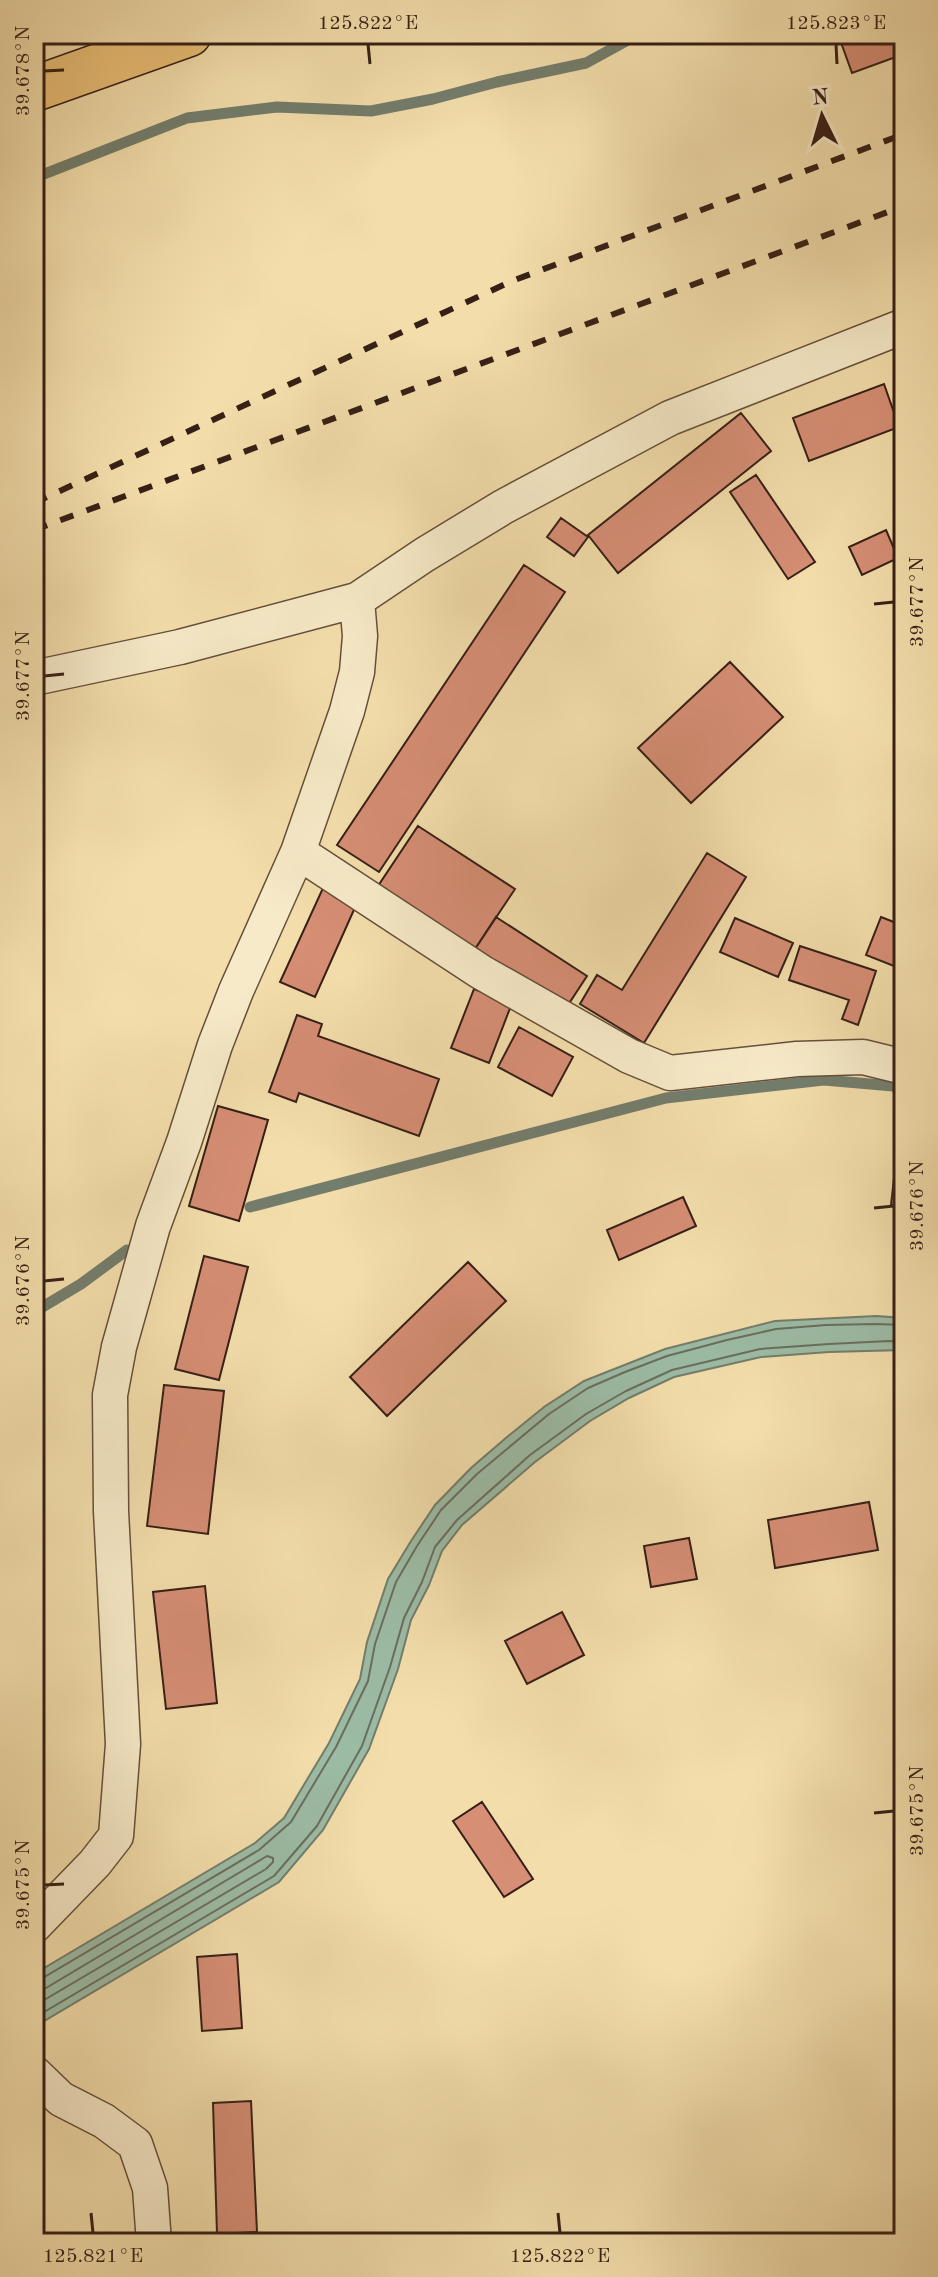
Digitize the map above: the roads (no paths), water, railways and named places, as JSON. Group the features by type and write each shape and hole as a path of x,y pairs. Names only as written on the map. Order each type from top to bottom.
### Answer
{"main road":[{"path":"34,89 189,34"}],"street":[{"path":"34,678 180,647 357,600 503,507 670,418 904,326"},
{"path":"34,1926 95,1863 116,1836 123,1744 111,1511 110,1395 119,1347 140,1268 215,1045 298,852 347,711 357,672 360,636 357,600"},
{"path":"298,852 481,972 629,1056 670,1073 797,1059 863,1057 904,1067"},
{"path":"34,2073 61,2099 104,2121 135,2144 150,2188 154,2243"}],"water":[{"path":"876,1316 904,1318 904,1350 761,1357 674,1377 590,1421 535,1462 462,1525 442,1551 411,1620 398,1669 369,1749 323,1830 279,1882 34,2027 34,1974 255,1843 284,1818 329,1743 360,1679 367,1642 388,1579 435,1505 507,1437 544,1407 584,1381 665,1349 775,1321"}],"waterway":[{"path":"34,178 187,118 277,107 371,111 586,63 639,34"},
{"path":"250,1207 666,1098 824,1080 893,1086 904,1091"},
{"path":"34,1312 81,1284 127,1250"}],"railway":[{"path":"34,503 512,281 904,134"},
{"path":"34,530 904,206"}]}
